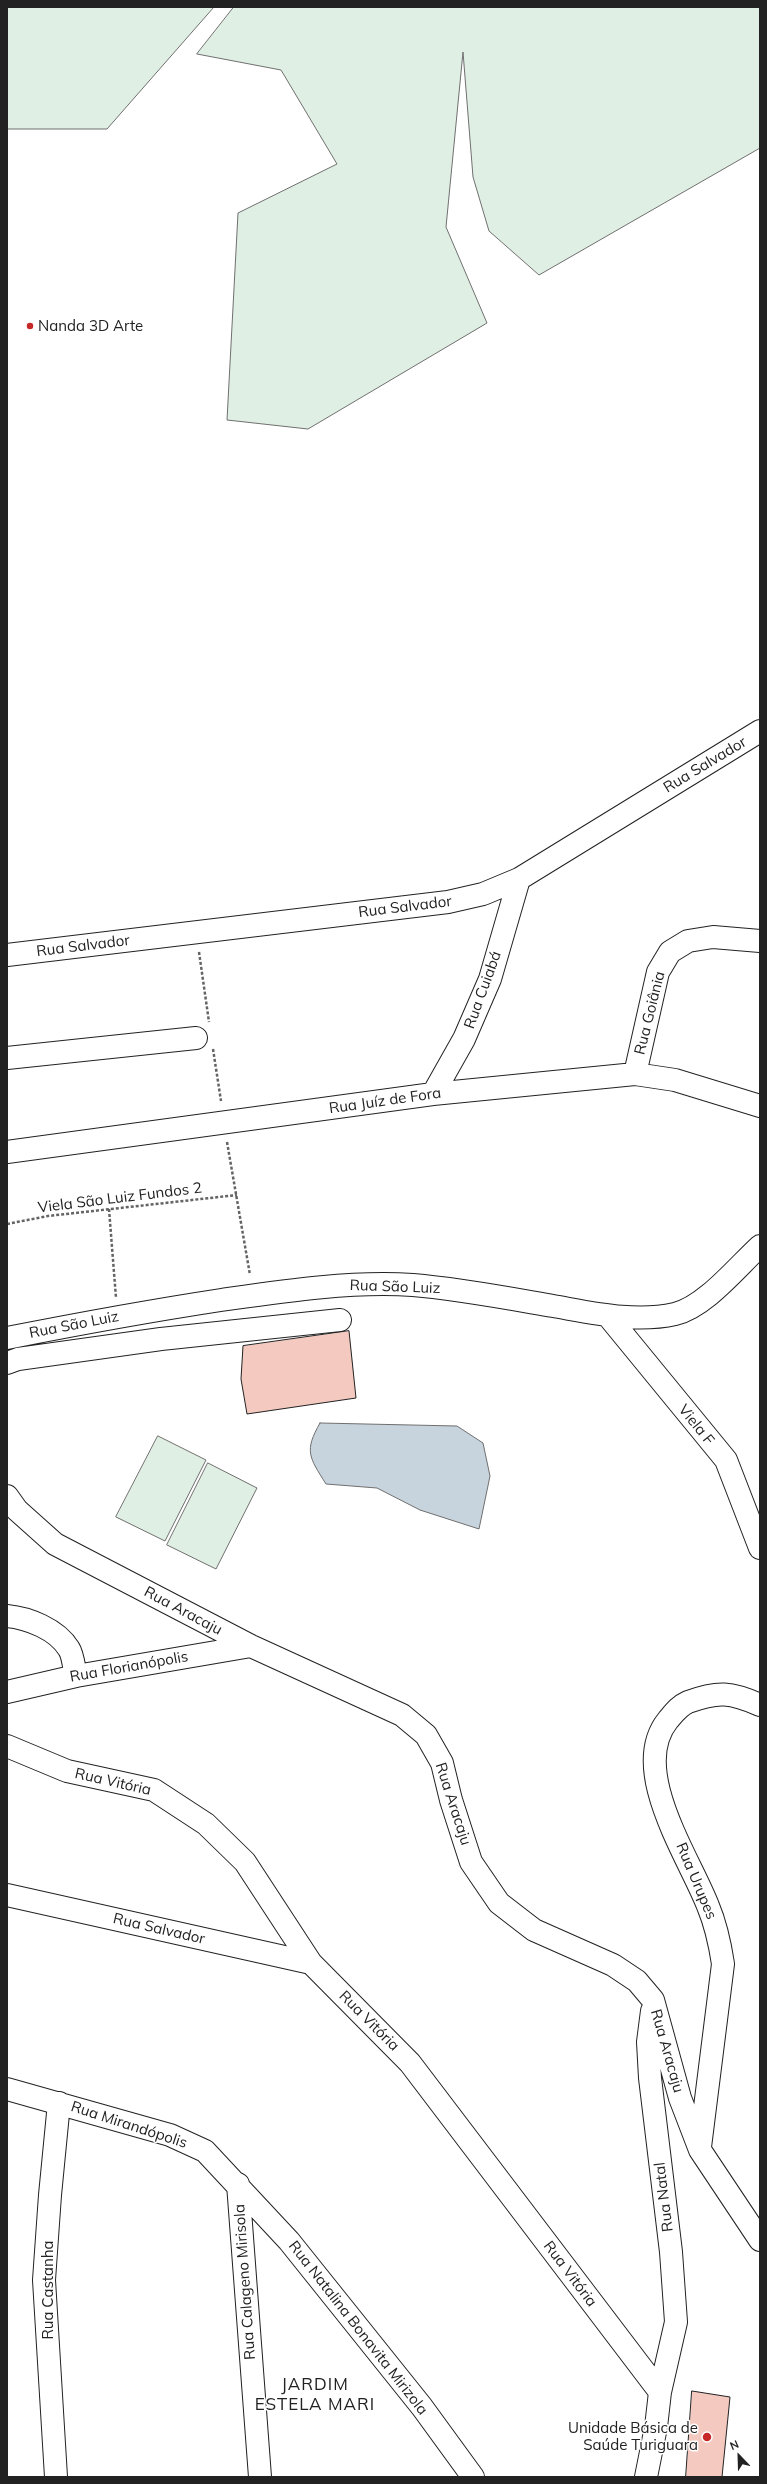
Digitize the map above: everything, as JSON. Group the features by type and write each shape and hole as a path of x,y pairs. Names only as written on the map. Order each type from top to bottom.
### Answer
{"street":[{"name":"Rua Salvador","path":"7,955 448,902 483,894 519,879 760,732"},
{"name":"Rua Cuiabá","path":"433,1094 464,1039 490,978 519,879"},
{"name":"Rua Goiânia","path":"635,1074 658,972 670,952 688,941 713,937 760,941"},
{"path":"7,1058 196,1038"},
{"name":"Rua Juíz de Fora","path":"7,1152 433,1094 635,1074 675,1080 760,1106"},
{"name":"Rua São Luiz","path":"7,1338 117,1316 253,1295 337,1285 412,1285 480,1293 608,1316 650,1318 676,1314 700,1302 760,1246"},
{"name":"Viela F","path":"608,1316 726,1460 760,1548"},
{"path":"7,1363 18,1358 161,1339 340,1320"},
{"name":"Rua Aracaju","path":"7,1496 17,1510 55,1544 251,1646 402,1715 426,1735 442,1763 451,1800 471,1862 499,1903 534,1930 613,1965 637,1981 653,2000 680,2098 700,2150 760,2240"},
{"path":"7,1616 21,1617 53,1632 69,1649 76,1676"},
{"name":"Rua Florianópolis","path":"7,1692 76,1676 251,1646"},
{"name":"Rua Urupes","path":"700,2150 723,1964 719,1936 708,1906 658,1793 654,1761 661,1729 681,1705 711,1694 739,1696 760,1705"},
{"name":"Rua Vitória","path":"7,1746 66,1771 154,1790 206,1824 245,1862 311,1963 410,2063 660,2392"},
{"name":"Rua Salvador","path":"7,1894 311,1963"},
{"name":"Rua Natal","path":"646,2477 656,2426 660,2392 676,2322 671,2252 650,2078 648,2042 653,2000"},
{"name":"Rua Mirandópolis","path":"7,2089 170,2135 205,2151 238,2184"},
{"name":"Rua Castanha","path":"56,2477 44,2280 59,2103"},
{"name":"Rua Calageno Mirisola","path":"238,2184 260,2477"},
{"name":"Rua Natalina Bonavita Mirizola","path":"238,2184 299,2253 422,2407 472,2477"}],"path":[{"name":"Viela São Luiz Fundos 2","path":"7,1224 48,1216 237,1195"},
{"path":"109,1209 117,1316"}],"green space":[{"path":"7,7 214,7 107,129 7,129"},
{"path":"234,7 760,7 760,148 539,275 489,231 473,177 463,52 446,227 487,323 308,429 227,420 238,213 337,164 281,70 197,54"},
{"path":"158,1436 206,1460 165,1541 116,1517"},
{"path":"208,1463 257,1488 216,1569 167,1545"}],"shaded area":[{"path":"320,1423 457,1426 483,1443 490,1476 479,1529 420,1510 377,1488 326,1484 312,1460 310,1447"}],"building":[{"path":"349,1331 356,1398 247,1414 241,1379 243,1346"},
{"name":"Unidade Básica de Saúde Turiguara","path":"692,2391 730,2397 722,2477 686,2477"}],"place":[{"name":"Nanda 3D Arte","path":"30,326"},
{"name":"Unidade Básica de Saúde Turiguara","path":"707,2437"}],"district":[{"name":"JARDIM ESTELA MARI","path":"315,2395"}]}
